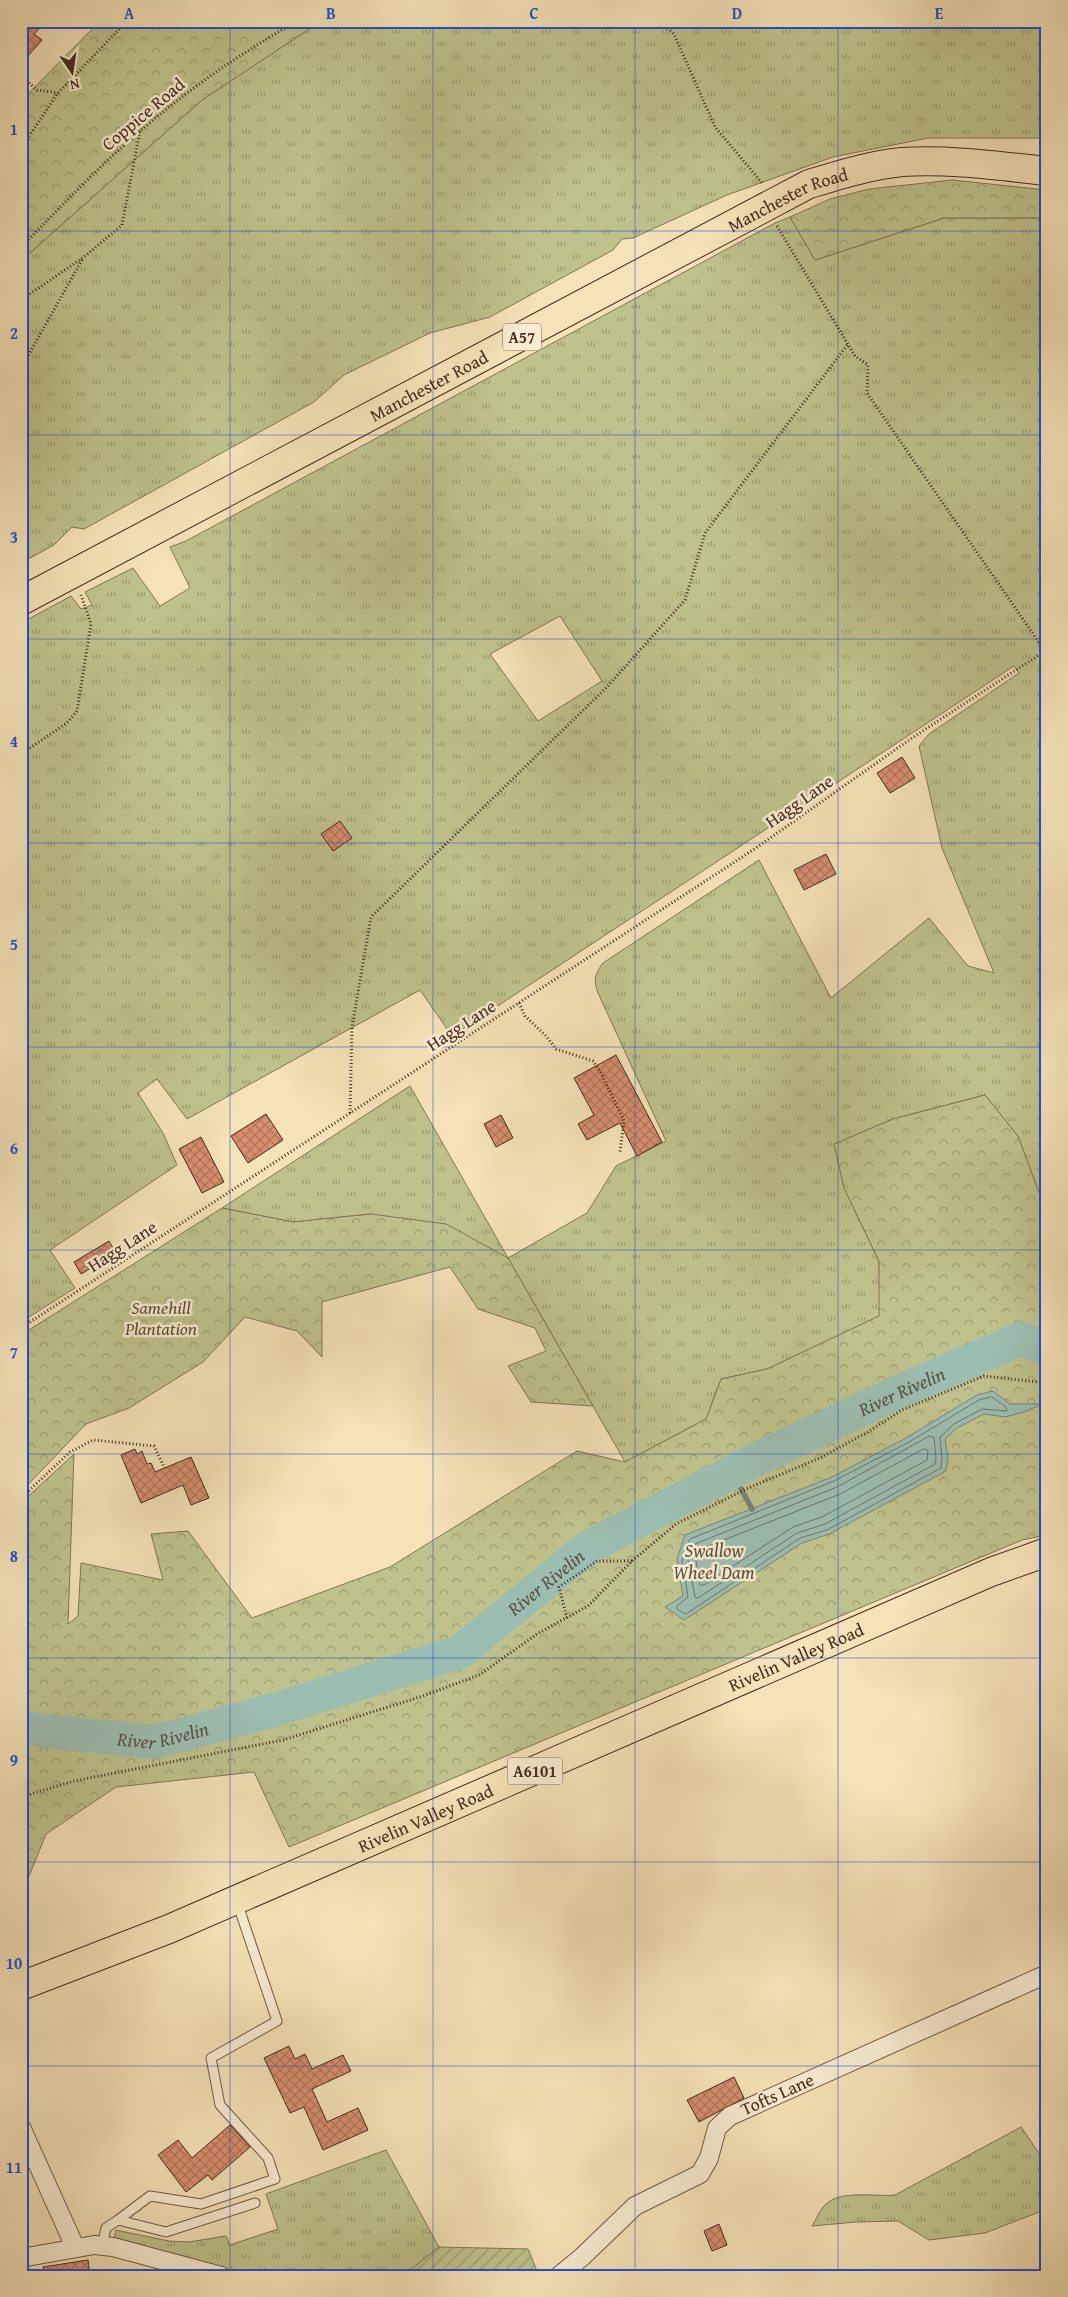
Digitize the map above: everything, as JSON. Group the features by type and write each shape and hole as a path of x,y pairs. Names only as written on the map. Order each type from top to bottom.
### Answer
{"main road":[{"name":"Manchester Road","path":"21,601 532,332 766,194 850,172 900,162 943,161 1047,171"},
{"name":"Rivelin Valley Road","path":"21,1986 169,1929 800,1657 991,1572 1047,1552"}],"street":[{"name":"Tofts Lane","path":"559,2276 582,2257 635,2206 700,2174 709,2158 717,2128 730,2116 1047,1974"},
{"path":"21,2127 75,2247"},
{"path":"21,2258 75,2247 102,2246 221,2276"}],"lane":[{"path":"102,2246 106,2228 150,2196 201,2204 275,2179 268,2158 220,2105 211,2058 277,2021 236,1900"},
{"path":"118,2220 166,2232 255,2203"}],"path":[{"path":"21,148 58,93 127,21"},
{"name":"Coppice Road","path":"21,247 94,173 140,131 253,46 297,21"},
{"path":"660,21 674,34 715,127 766,194 775,223 855,356 868,365 867,393 1046,652"},
{"path":"21,76 37,90 58,93"},
{"path":"21,300 84,257 122,225 140,131"},
{"path":"21,403 24,363 84,257"},
{"path":"350,1114 352,1027 371,917 606,688 685,600 705,533 848,344"},
{"path":"21,754 67,723 77,711 91,624 82,598 70,574"},
{"name":"Hagg Lane","path":"21,1328 756,848 912,738 1046,652"},
{"path":"519,1003 525,1016 546,1036 556,1049 593,1061 602,1072 624,1121 620,1152"},
{"path":"21,1800 31,1794 74,1781 283,1740 423,1696 479,1675 537,1634 588,1606 632,1561 676,1524 739,1492 820,1458 868,1432 902,1410 984,1376 1047,1382"},
{"path":"21,1498 70,1452 93,1440 154,1446 165,1469"},
{"path":"567,1618 559,1587 597,1561 632,1561"}],"green space":[{"path":"100,21 321,21 202,100 21,261 21,101"},
{"path":"321,21 1047,21 1047,138 928,138 833,157 727,195 633,238 622,239 613,250 490,317 430,333 344,375 314,402 84,529 72,527 54,545 21,563 21,261 202,100"},
{"path":"952,180 1047,190 1047,218 944,218 815,260 790,217 830,199 869,189"},
{"path":"790,217 815,260 944,218 1047,218 1047,1214 1018,1136 985,1095 893,1119 835,1144 844,1188 879,1261 880,1316 767,1369 721,1379 706,1419 625,1462 508,1258 587,1213 616,1166 666,1141 598,993 595,981 598,971 603,963 759,860 831,998 929,918 968,966 994,973 942,848 919,746 929,734 1019,673 1014,666 452,1036 420,990 187,1119 157,1079 138,1093 163,1133 177,1165 50,1250 75,1288 21,1322 21,623 71,596 81,609 92,605 85,592 133,568 160,606 190,588 170,547 186,541 775,223","holes":["560,616 602,681 538,721 490,654"]},
{"path":"410,1086 508,1258 371,1214 293,1222 222,1208"},
{"path":"985,1095 1018,1136 1047,1214 1047,1535 1022,1540 289,1847 254,1772 116,1787 46,1834 21,1896 21,1644 28,1642 21,1622 21,1503 74,1454 68,1624 78,1616 81,1563 163,1580 151,1534 188,1531 252,1618 390,1567 577,1451 625,1462 706,1419 721,1379 767,1369 879,1316 879,1261 844,1188 834,1144 893,1119"},
{"name":"Samehill Plantation","path":"222,1208 293,1222 371,1214 446,1224 508,1258 593,1406 531,1402 508,1366 546,1351 535,1328 478,1309 450,1267 322,1302 322,1357 297,1331 245,1317 203,1362 129,1408 86,1424 21,1492 21,1335"},
{"path":"1021,2127 1041,2156 1047,2154 1047,2209 985,2233 929,2240 898,2221 812,2226 822,2208 838,2197 895,2195"},
{"path":"386,2150 439,2247 413,2268 412,2276 266,2276 231,2272 114,2238 116,2230 169,2241 189,2242 226,2236 230,2245 278,2229 266,2194"},
{"path":"439,2247 528,2249 539,2276 412,2276 413,2268"}],"water":[{"name":"Swallow Wheel Dam","path":"993,1391 1010,1404 1043,1404 1005,1417 984,1414 957,1428 945,1439 948,1458 946,1471 829,1534 802,1543 684,1620 665,1607 683,1596 677,1559 685,1535 832,1477 906,1438 977,1395"}],"building":[{"path":"21,21 46,21 34,34 42,40 21,64"},
{"path":"902,757 915,778 890,793 877,773"},
{"path":"340,821 352,838 333,851 321,834"},
{"path":"826,854 836,874 804,890 794,870"},
{"path":"616,1055 662,1142 637,1156 620,1123 587,1140 578,1124 594,1115 574,1078"},
{"path":"266,1114 283,1140 248,1163 231,1136"},
{"path":"501,1115 513,1138 496,1147 484,1124"},
{"path":"201,1137 224,1182 202,1193 179,1149"},
{"path":"109,1241 116,1253 81,1274 74,1262"},
{"path":"135,1449 137,1454 142,1451 147,1464 151,1463 155,1472 191,1457 209,1498 191,1505 183,1485 141,1503 121,1455"},
{"path":"289,2046 295,2059 305,2054 312,2069 343,2055 351,2071 312,2089 327,2122 358,2108 368,2130 323,2150 304,2107 290,2113 264,2058"},
{"path":"734,2077 744,2098 699,2122 687,2100"},
{"path":"230,2125 250,2147 212,2180 208,2175 186,2192 158,2155 178,2140 192,2158"},
{"path":"719,2224 727,2245 712,2251 704,2231"},
{"path":"88,2260 90,2276 44,2276 43,2267"}],"waterway":[{"name":"River Rivelin","path":"21,1732 27,1729 154,1742 267,1712 460,1652 589,1547 759,1458 903,1390 1020,1339 1047,1348"},
{"path":"1043,1404 1047,1403"},
{"path":"732,1472 752,1509"}]}
